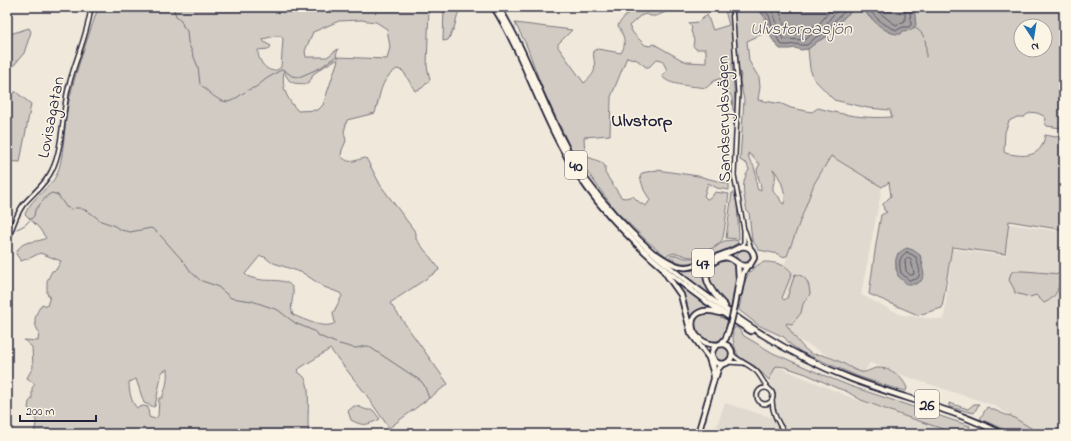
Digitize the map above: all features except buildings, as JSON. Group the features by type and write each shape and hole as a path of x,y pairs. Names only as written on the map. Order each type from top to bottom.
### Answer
{"highway":[{"name":"40","path":"494,7 517,48 552,130 575,169 613,219 630,237 681,282 724,314"},
{"name":"40","path":"498,7 519,43 553,122 575,162 606,206 656,257 737,317"},
{"name":"47","path":"644,245 671,264 680,267 702,264 739,248"},
{"path":"699,434 711,391 714,374 712,353 714,348 725,340 730,328 743,273 747,266 752,263 754,258 754,252 746,246 739,248 735,254 738,280 735,305"},
{"name":"26","path":"737,263 729,258 719,259 711,265 706,276 710,289 737,317 777,343 822,366 858,381 953,413 1002,434"},
{"name":"47","path":"658,263 681,295 690,328 699,345"},
{"path":"737,263 747,266"},
{"name":"26","path":"731,351 726,345 707,344 698,338 694,332 693,321 696,315 704,310 713,310 724,314 777,346 828,371 870,388 952,415 997,434"},
{"path":"699,434 718,369 730,360 730,328"},
{"path":"699,345 712,353"},
{"path":"699,345 709,358 714,374"},
{"path":"713,359 716,362 724,363"}],"street":[{"name":"Lovisagatan","path":"7,245 18,213 48,177 56,160 68,88 89,22 91,7"},
{"name":"Sandserydsvägen","path":"732,7 738,94 734,174 744,230 751,249"},
{"name":"Sandserydsvägen","path":"739,248 744,242 744,230"},
{"path":"731,351 758,374 773,394 772,409 779,425 786,434"},
{"path":"724,363 745,364"},
{"path":"764,384 758,394 758,398 761,402 765,403 772,409"},
{"path":"761,389 769,389"},
{"path":"765,403 772,400"}],"shaded area":[{"path":"97,7 429,7 427,66 430,80 422,88 415,91 403,71 397,69 391,74 384,83 375,113 347,120 344,132 346,141 341,156 347,161 366,158 381,186 416,233 416,239 438,267 439,270 390,303 448,384 389,428 365,393 330,349 297,371 304,377 308,388 309,434 34,434 36,420 34,414 28,408 29,402 32,399 32,388 35,384 27,378 33,367 32,347 24,340 38,341 39,332 35,318 42,304 47,306 50,296 47,294 47,281 52,271 56,270 61,261 40,253 21,261 16,254 18,249 25,243 46,238 39,228 25,214 32,203 50,184 57,174 64,143 66,118 70,98 80,61 97,11","holes":["361,20 376,22 387,29 390,47 387,59 337,57 338,49 327,57 306,57 305,51 313,32 339,21","275,36 281,36 283,39 281,67 277,70 273,71 265,67 260,59 258,50 269,49 271,46 264,42 263,39","335,60 338,60 323,105 318,110 298,111 288,98 284,88 284,71 290,81 298,84 307,84 312,78 312,75","260,256 265,257 271,262 303,273 324,287 340,293 342,296 333,313 335,323 330,325 320,325 293,315 291,309 293,290 291,286 280,281 262,280 247,276 245,274","167,369 166,387 162,398 159,398 158,416 155,419 149,417 148,407 143,406 137,408 135,406 129,389 129,382 136,379 144,403 154,407 162,372"]},
{"path":"444,7 460,7 454,28 448,40 443,41"},
{"path":"674,7 673,9 656,16 646,14 640,16 629,26 633,33 645,45 650,46 654,44 688,62 706,63 706,49 696,49 693,46 694,40 691,31 692,28 689,23 698,22 707,15 713,30 729,25 724,7 753,8 763,15 769,31 747,41 749,61 759,77 760,87 758,100 782,104 791,108 812,112 818,108 855,116 892,117 890,110 868,108 834,100 814,79 810,69 808,49 818,41 830,35 838,23 856,7 862,7 869,17 892,33 903,31 914,20 914,7 1064,7 1064,131 1061,128 1047,126 1044,122 1046,120 1045,117 1037,113 1029,113 1024,117 1017,117 1009,121 1005,132 1004,151 1005,153 1018,155 1031,154 1040,148 1045,135 1056,137 1064,135 1064,230 1009,221 1005,254 952,247 942,308 918,315 869,294 881,215 887,212 884,210 883,204 891,196 889,182 882,187 831,156 814,184 787,256 782,257 778,254 759,250 752,240 749,213 747,211 744,195 744,180 749,170 747,164 740,160 744,100 740,81 741,75 734,60 732,64 736,111 733,110 732,97 728,91 721,90 721,78 714,81 706,88 676,84 670,82 662,76 667,70 662,60 657,59 649,67 646,67 637,60 627,57 611,97 610,135 584,137 585,156 601,162 605,166 605,173 621,197 625,198 633,196 640,203 646,206 650,200 644,190 640,177 642,173 657,170 698,176 729,184 729,190 717,188 708,183 704,196 707,199 711,198 715,192 729,194 721,242 713,248 696,256 688,257 674,253 666,256 647,241 615,210 572,151 543,90 526,44 515,23 572,30 558,44 558,47 584,83 594,72 593,51 598,49 621,53 624,47 624,42 621,30 618,26 630,11 644,9 655,11","holes":["748,153 760,164 757,169 761,190 758,190 757,188 756,173 754,166 749,159","773,169 782,185 785,195 784,204 774,192 773,186 775,173","898,253 920,255 923,265 896,270"]},
{"path":"29,28 31,32 24,53 7,74 7,35"},
{"path":"16,92 31,104 20,162 7,161 7,93"},
{"path":"831,156 882,187 861,295 902,315 944,320 952,249 1006,256 1009,224 1064,232 1064,434 1041,434 993,405 913,379 870,363 863,374 801,341 790,332 784,321 783,306 792,270 784,266 814,184"},
{"path":"732,193 734,193 737,202 739,239 726,238"},
{"path":"724,241 738,241 738,243 721,252 707,255 691,263 682,263 669,258 670,256 676,255 685,258 694,258 709,252"},
{"path":"744,248 750,250 752,256 750,262 744,264 738,262 736,256 738,250"},
{"path":"726,259 734,263 737,273 737,286 732,310 717,294 709,280 711,267 717,262"},
{"path":"712,261 705,276 718,302 672,267 692,268"},
{"path":"764,262 775,263 787,267 792,273 782,298 784,300 787,298 795,274 805,278 808,283 810,294 803,304 801,313 792,324 786,324 808,352 831,358 861,372 876,368 886,369 899,376 907,388 906,391 857,376 801,352 790,344 784,337 758,325 739,310 743,287 748,275 752,270"},
{"path":"1013,271 1061,274 1060,283 1055,295 1044,303 1036,295 1030,297 1015,293 1009,280"},
{"path":"677,282 709,307 698,311 693,315 690,321 680,288"},
{"path":"706,312 712,313 729,321 724,338 715,341 707,341 700,337 695,325 695,320 698,316"},
{"path":"736,327 744,336 773,353 823,375 850,386 970,426 967,434 958,434 907,417 861,400 846,391 785,367 776,366 769,380 755,366 739,357 733,339 733,329"},
{"path":"721,345 727,347 729,353 727,359 721,361 715,359 713,353 715,347"},
{"path":"776,366 857,400 966,434 714,434 725,403 770,417 777,412 769,380"},
{"path":"949,403 968,409 974,404 979,404 974,413 949,407"},
{"path":"354,406 367,410 373,410 380,419 366,424 359,424 351,420 348,411"},
{"path":"987,407 1011,416 1041,434 1015,434 980,419"}],"water":[{"name":"Ulvstorpasjön","path":"752,7 856,7 838,23 830,35 818,41 808,49 801,50 795,48 780,49 771,37 766,17"},
{"name":"Ulvstorpasjön","path":"862,7 914,7 916,25 912,30 903,31 901,34 895,34 884,29 874,21"},
{"path":"907,248 920,255 924,275 921,281 916,284 907,284 898,276 896,259 902,250"}],"waterway":[{"path":"173,7 176,16 181,20 187,31 188,42 198,67 200,84"},
{"path":"914,27 924,36 926,57"},
{"path":"248,90 256,87 281,70 284,70 292,76 299,77 320,68 335,57"},
{"path":"202,86 219,100 227,102 245,92"},
{"path":"17,229 25,225 34,216 35,210 48,195 52,193 58,195 66,207 71,209"},
{"path":"75,208 80,208"},
{"path":"82,209 88,211 101,221 113,225 121,230 130,232 151,228 157,232"},
{"path":"160,235 183,261"},
{"path":"185,263 191,272 200,280"},
{"path":"202,281 217,286 231,298 252,301 278,310 295,323 336,343"},
{"path":"339,344 355,348 368,346 421,381 429,398"}],"district":[{"name":"Ulvstorp","path":"642,120"}]}
